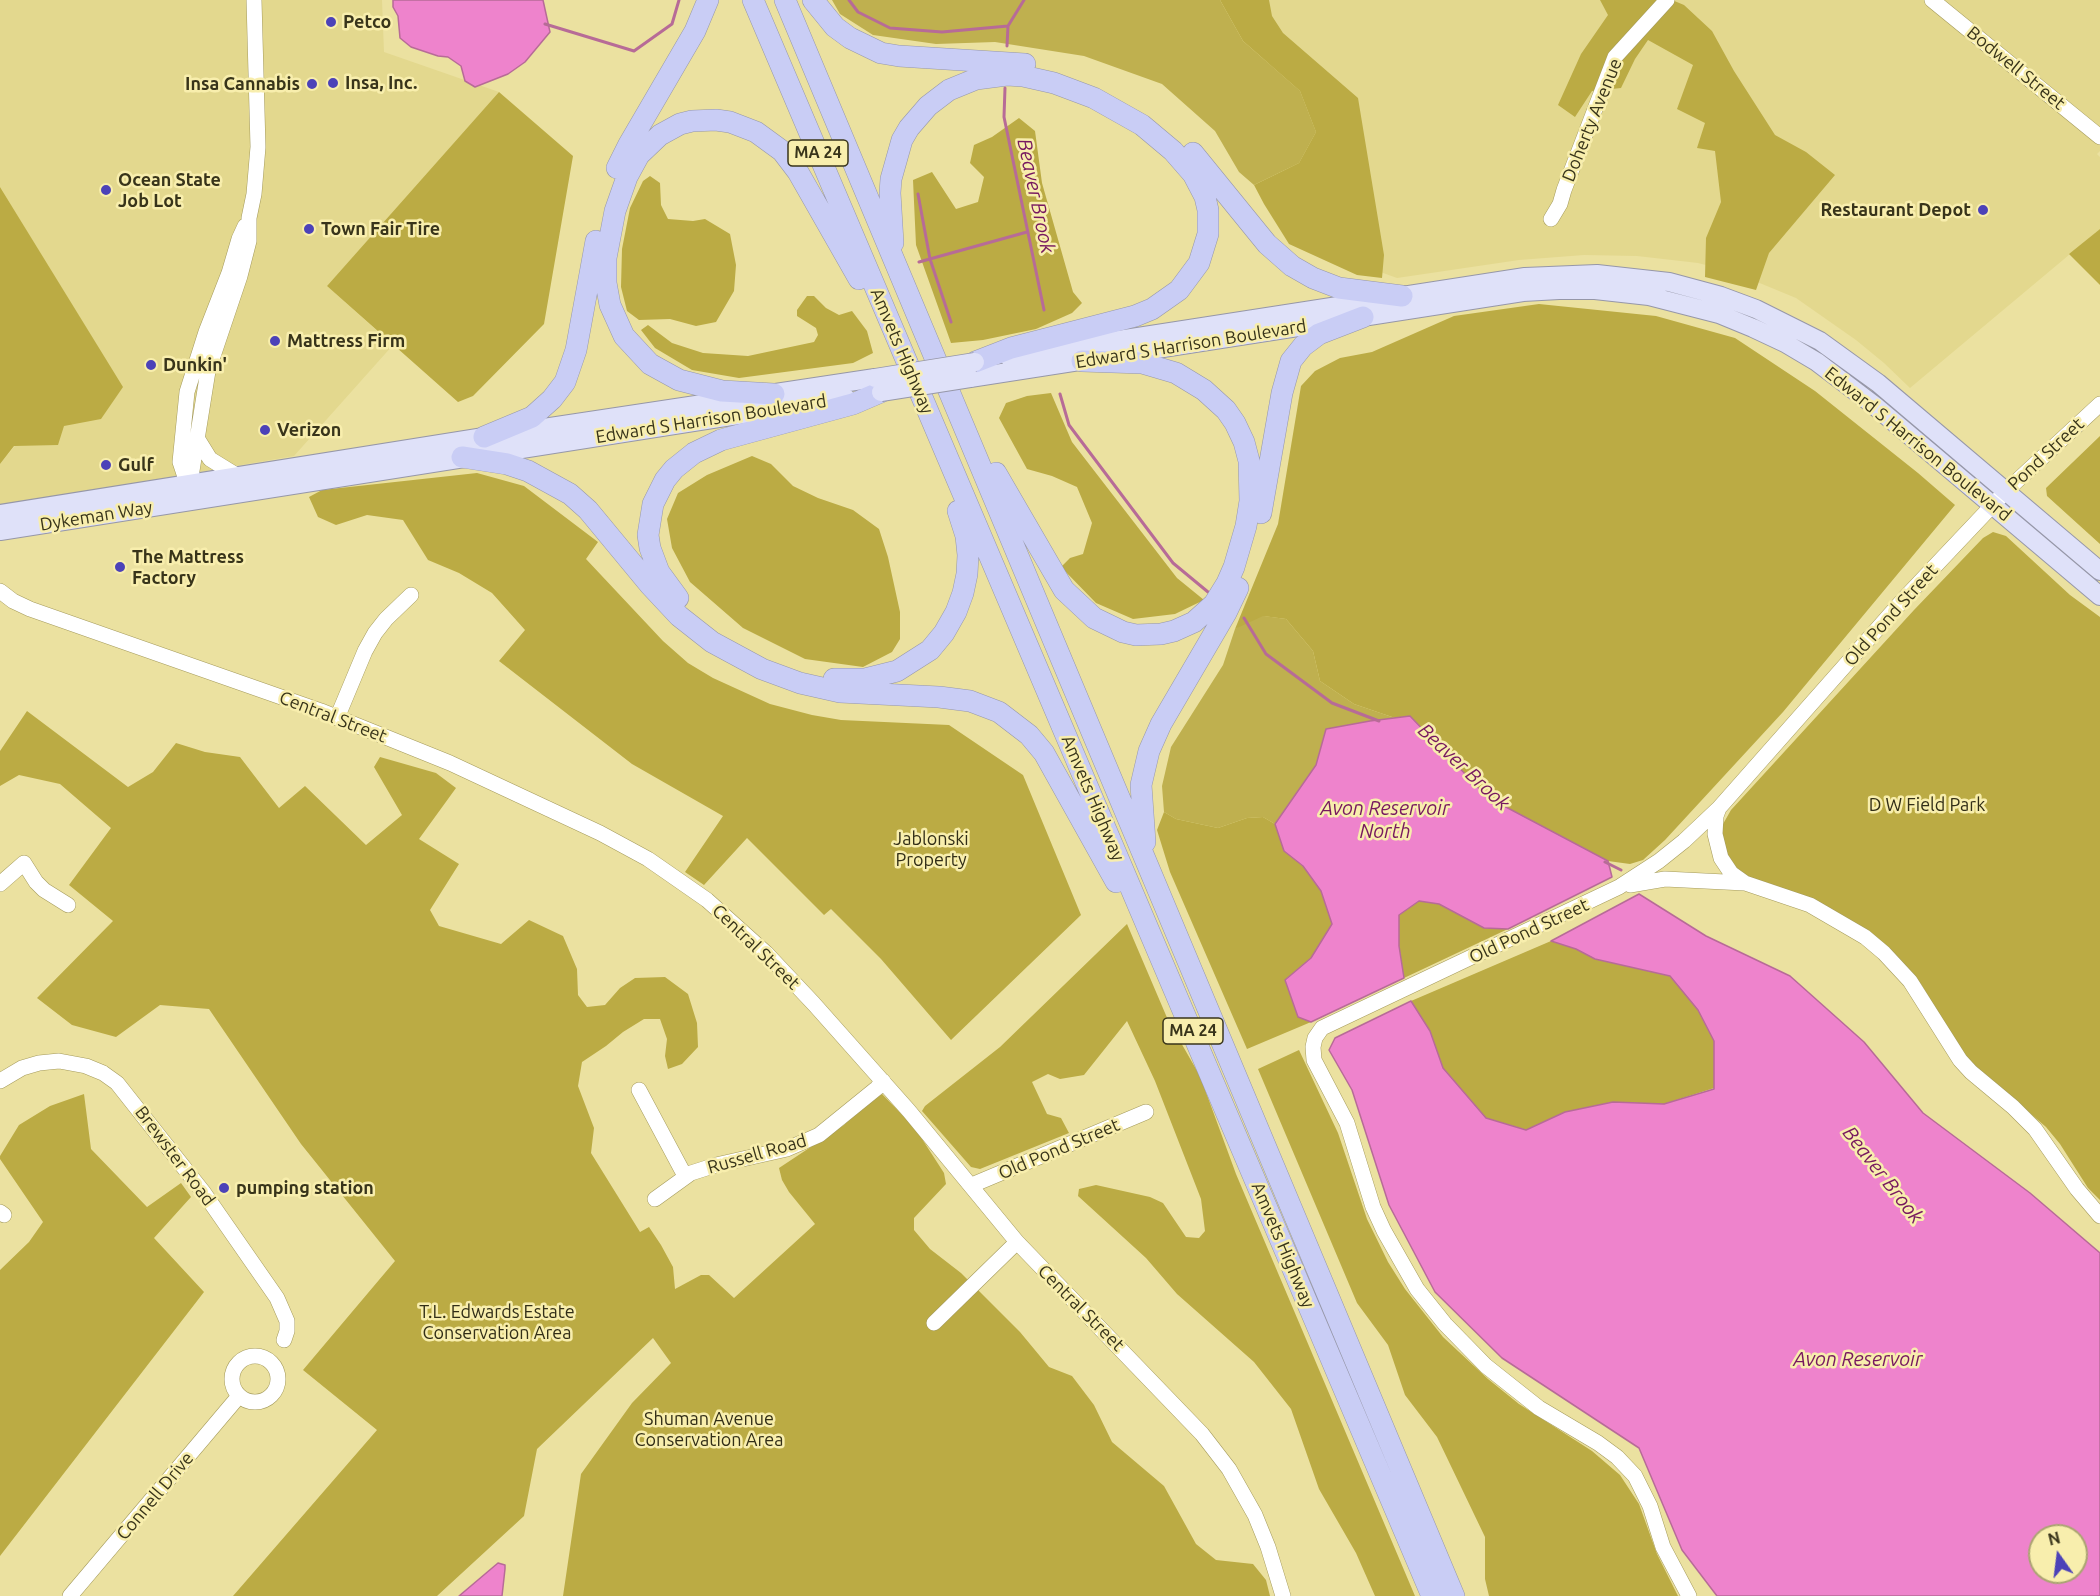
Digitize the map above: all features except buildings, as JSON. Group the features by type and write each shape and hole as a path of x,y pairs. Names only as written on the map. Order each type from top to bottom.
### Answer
{"highway":[{"path":"484,437 532,417 552,399 565,382 576,350 599,221 606,196 629,144 696,31 708,0"},
{"name":"Amvets Highway","path":"753,0 1432,1596"},
{"name":"Amvets Highway","path":"784,0 1454,1596"},
{"path":"813,0 835,27 865,47 881,52 899,56 1027,64 1075,77 1110,92 1156,120 1180,141 1198,159 1267,243 1293,266 1323,283 1340,288 1402,296"},
{"path":"893,255 891,179 902,140 928,106 949,90 976,79 1007,75 1023,76 1054,83 1094,98 1142,124 1173,151 1189,169 1205,197 1208,210 1208,234 1199,263 1179,290 1152,309 1135,316 1011,348 973,370"},
{"path":"774,394 716,390 679,380 650,364 624,336 617,323 610,305 605,270 612,224 627,177 639,154 651,141 680,124 704,120 737,124 770,141 782,151 798,172 862,286 883,307"},
{"path":"1145,860 1140,794 1147,758 1161,724 1226,613 1246,571 1257,530 1282,393 1291,361 1303,346 1319,334 1363,317"},
{"path":"971,441 996,472 1064,590 1082,609 1108,626 1136,635 1161,634 1194,622 1214,604 1227,583 1246,526 1251,491 1251,470 1240,433 1231,417 1215,399 1176,373 1142,363 1082,361"},
{"path":"878,385 854,405 721,440 694,453 674,469 658,491 652,504 648,535 659,572 680,600 703,621 743,648 796,670 826,678 851,680 879,677 907,666 930,650 944,633 956,612 963,593 968,555 966,536 956,505 951,466"},
{"path":"462,457 516,466 539,475 570,494 588,510 650,585 679,616 712,642 762,669 800,683 840,692 970,701 999,712 1029,735 1044,753 1127,905 1151,932"}],"main road":[{"name":"Edward S Harrison Boulevard","path":"191,492 462,457 1524,277 1615,275 1651,279 1721,296 1788,323 1820,340 1850,361 2100,570"},
{"name":"Edward S Harrison Boulevard","path":"973,370 1082,361 1506,295 1559,290 1595,290 1640,295 1702,309 1753,328 1817,362 1875,406 2100,596"},
{"name":"Edward S Harrison Boulevard","path":"191,492 236,475 774,394 878,385"},
{"name":"Dykeman Way","path":"0,514 191,492"},
{"name":"Dykeman Way","path":"0,531 191,492"}],"street":[{"path":"191,492 208,371 247,255 258,147 254,0"},
{"name":"Doherty Avenue","path":"1551,219 1560,204 1615,57 1667,0"},
{"name":"Bodwell Street","path":"1932,0 2099,135"},
{"path":"191,492 180,462 188,392 239,239 249,218"},
{"name":"Pond Street","path":"1993,505 2100,404"},
{"path":"197,438 210,459 236,475"},
{"name":"Old Pond Street","path":"1689,1596 1670,1562 1650,1506 1635,1476 1604,1447 1539,1408 1493,1372 1445,1324 1418,1289 1384,1231 1373,1207 1347,1123 1314,1060 1315,1038 1322,1028 1618,887 1668,855 1719,808 1902,601 1993,505"},
{"name":"Central Street","path":"0,592 30,609 337,718 450,762 600,832 668,872 714,906 766,953 883,1081 972,1185 1017,1242 1170,1399 1213,1448 1229,1469 1255,1515 1268,1547 1283,1596"},
{"path":"337,718 375,633 411,595"},
{"path":"1719,808 1715,824 1717,846 1725,866 1745,883"},
{"path":"0,884 24,863 36,882 68,905"},
{"path":"1618,887 1665,879 1745,883 1810,905 1865,937 1884,953 1910,981 1960,1060 2035,1129 2077,1189 2100,1216"},
{"name":"Brewster Road","path":"0,1081 22,1068 59,1061 86,1066 103,1073 117,1083 204,1193 277,1298 285,1312 287,1331 284,1340"},
{"name":"Russell Road","path":"655,1199 686,1176 716,1165 766,1154 804,1142 833,1125 883,1081"},
{"path":"639,1090 686,1176"},
{"name":"Old Pond Street","path":"972,1185 1146,1112"},
{"path":"934,1323 1017,1242"},
{"name":"Connell Drive","path":"70,1596 239,1396"}],"shaded area":[{"path":"0,0 382,0 384,52 499,92 327,286 393,345 294,456 0,506 0,464 97,346 0,187"},
{"path":"832,0 1220,0 1243,41 1300,91 1316,132 1299,163 1254,185 1239,172 1215,131 1162,84 1084,56 995,42 936,44 873,35 840,14"},
{"path":"1253,0 2100,0 2100,151 2097,154 2100,157 2100,229 1910,388 1856,340 1796,298 1733,272 1698,263 1637,256 1584,255 1519,260 1397,278 1306,245"},
{"path":"1257,615 1286,619 1313,651 1320,681 1354,704 1395,718 1326,729 1316,765 1275,824 1263,817 1247,818 1218,828 1176,819 1164,812 1162,786 1171,747 1223,665 1235,629"}],"green space":[{"path":"1220,0 1269,0 1272,16 1283,33 1358,98 1384,255 1382,278 1357,275 1289,244 1264,204 1254,185 1299,163 1316,132 1300,91 1243,41"},
{"path":"1600,0 1672,0 1684,5 1712,31 1734,71 1775,135 1806,152 1835,175 1769,253 1756,290 1705,277 1706,238 1721,202 1715,151 1697,148 1705,123 1677,109 1693,65 1648,40 1635,59 1621,88 1592,91 1575,117 1558,105 1581,54 1608,15"},
{"path":"499,92 573,156 544,324 473,396 458,402 327,286"},
{"path":"1019,118 1035,131 1042,183 1073,292 1082,303 1072,313 1036,329 983,340 951,343 916,245 913,180 932,172 956,209 978,202 984,177 970,163 974,145 992,137"},
{"path":"650,176 660,183 661,205 668,219 693,221 705,219 730,234 736,265 734,291 716,322 696,326 670,319 639,320 627,311 621,287 622,249 630,208 643,181"},
{"path":"0,187 123,387 101,419 64,426 58,445 14,446 0,464"},
{"path":"2100,229 2100,285 2069,254"},
{"path":"807,296 814,296 826,308 839,315 852,311 867,331 873,353 853,363 739,378 692,370 655,348 641,330 648,325 672,343 703,353 748,356 814,342 818,335 816,328 797,316 797,310"},
{"path":"1539,304 1656,316 1735,338 1815,391 1955,505 1783,712 1665,840 1643,860 1630,864 1608,861 1487,797 1410,717 1395,718 1354,704 1320,681 1313,651 1286,619 1263,616 1235,629 1278,524 1301,386 1315,371 1340,358 1372,352 1454,316"},
{"path":"1051,393 1072,442 1177,578 1204,600 1175,614 1133,619 1096,603 1061,567 1070,558 1083,554 1092,523 1077,487 1052,476 1027,469 999,418 1006,403 1027,396"},
{"path":"2100,436 2100,544 2047,496 2046,488"},
{"path":"752,456 771,464 793,486 818,498 853,510 879,529 888,557 900,612 900,639 892,652 863,667 805,659 743,628 690,582 672,548 667,519 678,493 707,475"},
{"name":"Jablonski Property","path":"477,473 524,486 598,542 586,559 663,641 688,663 713,678 770,704 812,715 841,720 949,725 1023,775 1081,915 951,1040 881,959 831,909 824,915 747,838 704,885 685,872 723,816 632,764 499,661 525,630 492,593 459,573 428,560 403,520 367,515 336,525 318,517 309,497 322,490"},
{"name":"D W Field Park","path":"1993,532 2006,536 2070,595 2100,617 2100,1200 2088,1188 2060,1144 2046,1127 1972,1063 1959,1047 1921,984 1885,944 1862,927 1826,906 1744,876 1730,862 1722,838 1723,824 1731,810 1914,610 1983,538"},
{"path":"27,711 128,787 153,772 176,743 205,752 240,757 279,808 305,786 366,845 402,815 374,767 380,757 436,773 456,788 419,839 459,864 430,910 439,926 501,944 529,920 563,936 577,969 578,995 587,1007 605,1005 620,988 635,978 665,977 688,994 697,1023 698,1047 682,1064 668,1069 665,1056 667,1039 660,1019 644,1019 582,1062 578,1086 594,1128 591,1153 640,1232 649,1227 661,1245 673,1267 675,1289 701,1275 709,1275 734,1298 815,1224 789,1192 782,1180 779,1168 844,1125 882,1094 915,1128 944,1173 946,1184 914,1218 914,1230 930,1249 961,1273 1020,1332 1049,1367 1072,1376 1094,1405 1112,1442 1164,1486 1196,1544 1216,1560 1253,1564 1266,1580 1270,1596 563,1596 581,1474 632,1403 671,1363 653,1338 537,1449 524,1516 437,1596 233,1596 377,1430 303,1370 395,1261 301,1144 209,1009 160,1005 116,1037 72,1025 37,998 113,921 69,885 111,828 60,784 19,775 0,786 0,751"},
{"path":"1164,812 1176,819 1218,828 1247,818 1263,817 1275,824 1284,851 1303,866 1321,891 1332,924 1311,958 1285,980 1298,1017 1311,1022 1247,1049 1170,872 1157,830"},
{"path":"1419,901 1439,904 1484,928 1508,929 1404,978 1399,946 1399,915"},
{"path":"1127,924 1168,1020 1200,1076 1236,1174 1415,1596 1375,1596 1356,1553 1319,1489 1291,1409 1254,1362 1177,1294 1146,1258 1078,1196 1079,1189 1096,1185 1150,1197 1163,1203 1186,1237 1199,1238 1205,1231 1201,1199 1155,1081 1127,1021 1084,1075 1060,1079 1048,1074 1032,1082 1047,1114 1061,1118 1069,1133 980,1169 971,1167 922,1111 925,1106 1000,1047"},
{"path":"1551,941 1576,949 1595,959 1670,976 1698,1010 1714,1041 1714,1088 1664,1104 1613,1102 1565,1112 1527,1130 1486,1118 1443,1068 1430,1031 1411,1001"},
{"path":"1299,1050 1338,1133 1367,1219 1388,1262 1405,1289 1443,1337 1488,1379 1519,1404 1592,1451 1620,1475 1639,1504 1657,1554 1678,1596 1489,1596 1485,1579 1485,1537 1437,1437 1405,1395 1388,1345 1357,1303 1258,1069"},
{"path":"84,1094 91,1149 147,1207 181,1183 191,1197 154,1238 204,1292 0,1556 0,1270 29,1242 43,1222 0,1156 19,1125 50,1106"}],"water":[{"path":"393,0 543,0 550,32 525,62 508,74 475,87 465,81 461,66 448,57 411,47 400,38 398,16 393,7"},
{"name":"Avon Reservoir North","path":"1410,716 1487,797 1608,861 1612,877 1508,929 1484,928 1439,904 1419,901 1399,915 1399,946 1404,978 1311,1022 1298,1017 1285,980 1311,958 1332,924 1321,891 1303,866 1284,851 1275,824 1316,765 1326,729"},
{"name":"Avon Reservoir","path":"1639,894 1706,936 1790,976 1864,1042 1923,1113 2030,1193 2100,1253 2100,1596 1717,1596 1682,1550 1639,1448 1502,1358 1435,1292 1389,1205 1352,1090 1329,1050 1335,1038 1411,1001 1430,1031 1443,1068 1486,1118 1526,1130 1565,1112 1613,1102 1664,1104 1714,1089 1714,1041 1698,1010 1670,976 1595,959 1576,949 1551,941"},
{"path":"498,1563 505,1565 502,1596 459,1596"}],"waterway":[{"name":"Beaver Brook","path":"545,24 634,51 672,24 679,0"},
{"name":"Beaver Brook","path":"849,0 858,12 890,28 942,32 1008,26"},
{"path":"1008,26 1024,0"},
{"name":"Beaver Brook","path":"1007,46 1008,26"},
{"name":"Beaver Brook","path":"1005,88 1004,117 1044,310"},
{"path":"918,194 930,259 951,322"},
{"path":"919,262 1027,232"},
{"name":"Beaver Brook","path":"1060,394 1069,425 1173,563 1208,592"},
{"name":"Beaver Brook","path":"1244,618 1266,654 1332,703 1379,721"},
{"name":"Beaver Brook","path":"1605,862 1621,870"}],"place":[{"name":"Petco","path":"331,22"},
{"name":"Insa, Inc.","path":"333,83"},
{"name":"Insa Cannabis","path":"312,84"},
{"name":"Ocean State Job Lot","path":"106,190"},
{"name":"Restaurant Depot","path":"1983,210"},
{"name":"Town Fair Tire","path":"309,229"},
{"name":"Mattress Firm","path":"275,341"},
{"name":"Dunkin'","path":"151,365"},
{"name":"Verizon","path":"265,430"},
{"name":"Gulf","path":"106,465"},
{"name":"The Mattress Factory","path":"120,567"},
{"name":"pumping station","path":"224,1188"}],"park label":[{"name":"T.L. Edwards Estate Conservation Area","path":"497,1322"},
{"name":"Shuman Avenue Conservation Area","path":"709,1429"}]}
